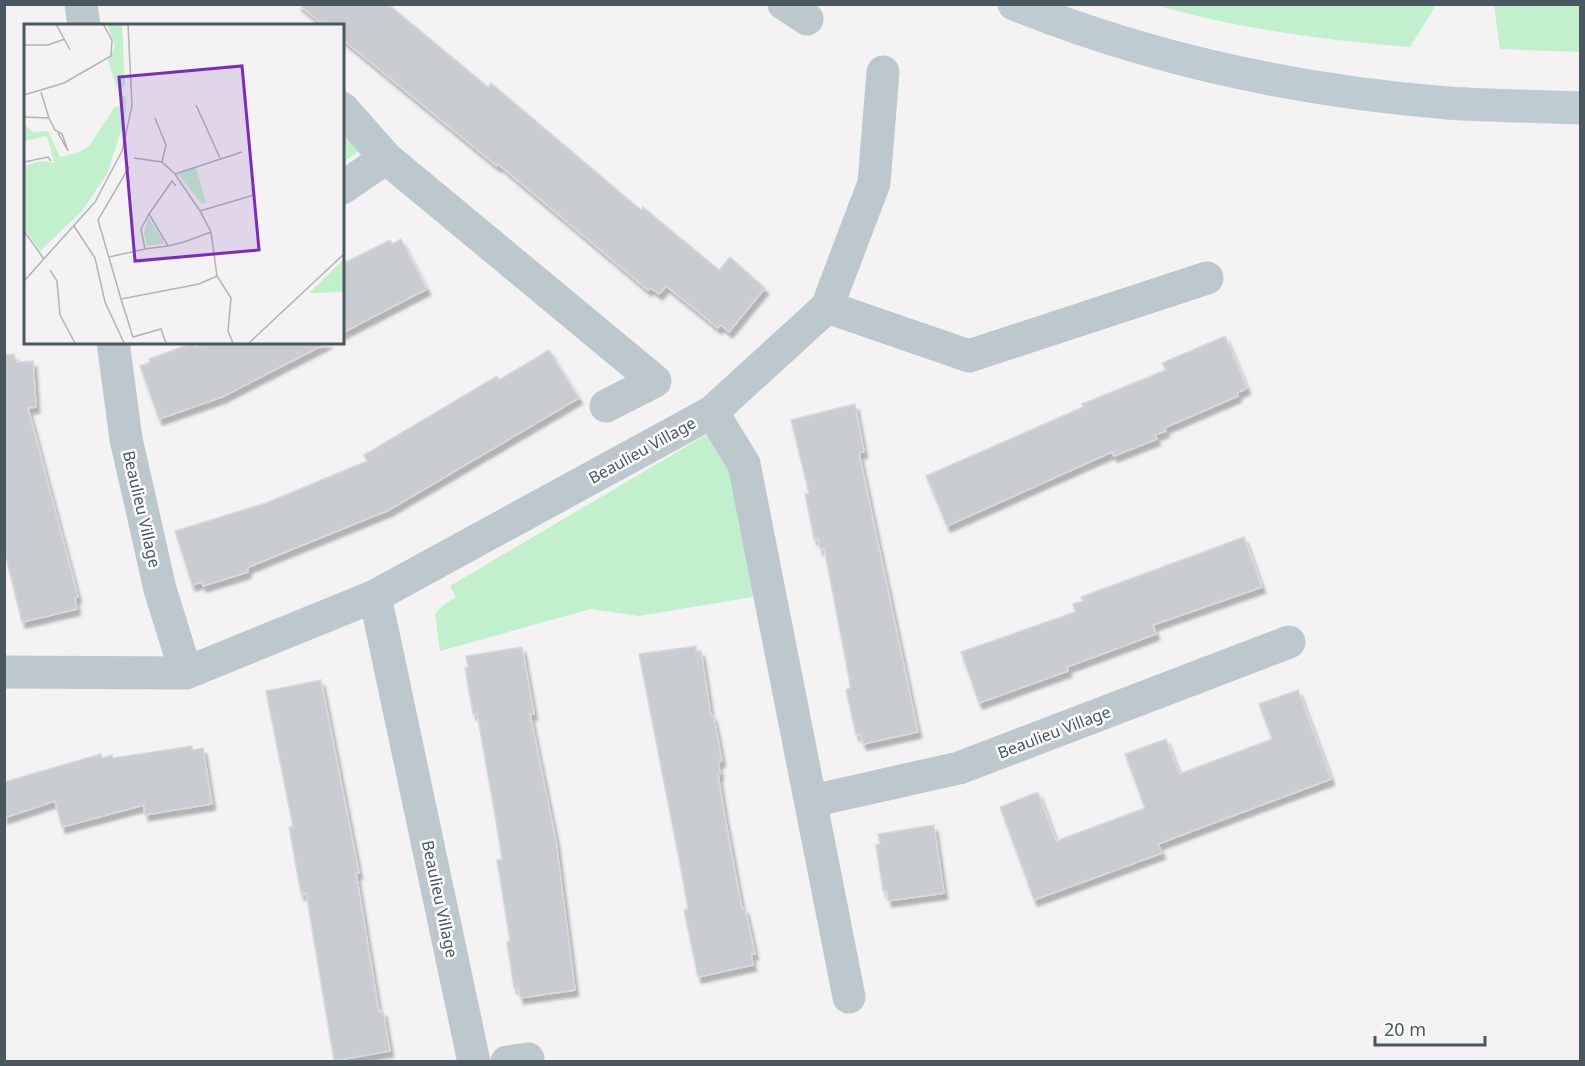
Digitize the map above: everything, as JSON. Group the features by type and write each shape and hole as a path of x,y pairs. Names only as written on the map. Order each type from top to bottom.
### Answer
{"street":[{"path":"81,4 84,24"},
{"path":"1014,4 1075,29 1205,65 1310,85 1448,103 1581,108"},
{"path":"712,412 827,308 874,183 884,72"},
{"path":"344,110 386,158 655,381 606,406"},
{"path":"344,187 386,158"},
{"path":"827,308 969,356 1207,278"},
{"name":"Beaulieu Village","path":"113,344 126,439 160,589 186,673"},
{"name":"Beaulieu Village","path":"4,672 186,673 375,596 712,412 744,464 849,997"},
{"name":"Beaulieu Village","path":"375,596 474,1062"},
{"name":"Beaulieu Village","path":"812,801 959,768 1288,642"}],"green space":[{"path":"1155,5 1436,5 1410,47 1281,32 1219,21"},
{"path":"1494,5 1580,5 1580,52 1500,49"},
{"path":"344,137 363,148 344,162"},
{"path":"706,435 731,456 758,596 639,616 591,609 440,651 435,614 443,605 456,597 450,586"}],"building":[{"path":"298,4 388,4 488,87 491,83 641,210 643,207 719,270 730,257 765,288 729,332 721,325 718,328 666,286 659,294 651,288 648,290 498,164 497,166 344,41 344,24 323,24"},
{"path":"401,239 427,289 344,332 344,263 390,240 392,244"},
{"path":"1225,336 1247,388 1237,393 1238,396 1164,428 1166,431 1155,435 1157,439 1114,456 1112,452 947,526 926,476 1083,407 1082,404 1166,370 1162,363"},
{"path":"190,344 193,344 194,347 204,344 325,344 222,397 159,419 140,366 150,362 149,359"},
{"path":"549,350 579,398 389,510 256,564 247,568 248,572 203,586 202,582 192,585 175,531 266,503 367,461 364,455 497,376 499,380"},
{"path":"14,354 16,362 33,361 36,407 28,408 78,597 75,598 77,609 22,622 4,550 4,355"},
{"path":"855,404 864,452 859,453 918,732 863,744 860,734 856,735 846,690 850,688 849,678 824,548 820,549 818,538 814,539 805,494 809,493 791,420"},
{"path":"1244,537 1262,587 1153,625 1156,634 1067,667 1068,671 979,703 961,652 1075,612 1073,604 1083,601 1081,597"},
{"path":"696,646 696,651 701,651 711,716 713,715 722,761 718,762 720,774 718,774 742,909 745,908 755,954 751,954 753,965 698,977 684,910 688,909 679,859 639,654"},
{"path":"522,647 534,714 530,714 556,841 575,990 520,998 518,988 514,988 507,942 510,942 497,860 502,860 496,821 477,713 473,714 465,668 468,667 466,656"},
{"path":"321,680 359,873 356,873 379,1012 383,1011 390,1051 334,1061 306,893 301,894 289,827 293,827 266,691"},
{"path":"1298,690 1331,779 1158,844 1162,853 1034,900 1000,807 1038,792 1056,841 1145,808 1125,754 1166,739 1179,774 1272,739 1259,704"},
{"path":"192,746 192,750 203,748 212,804 145,815 144,805 62,827 55,801 4,818 4,782 101,754 102,758 112,755 113,758"},
{"path":"934,825 944,893 888,901 887,891 883,891 876,845 880,844 878,834"}]}
